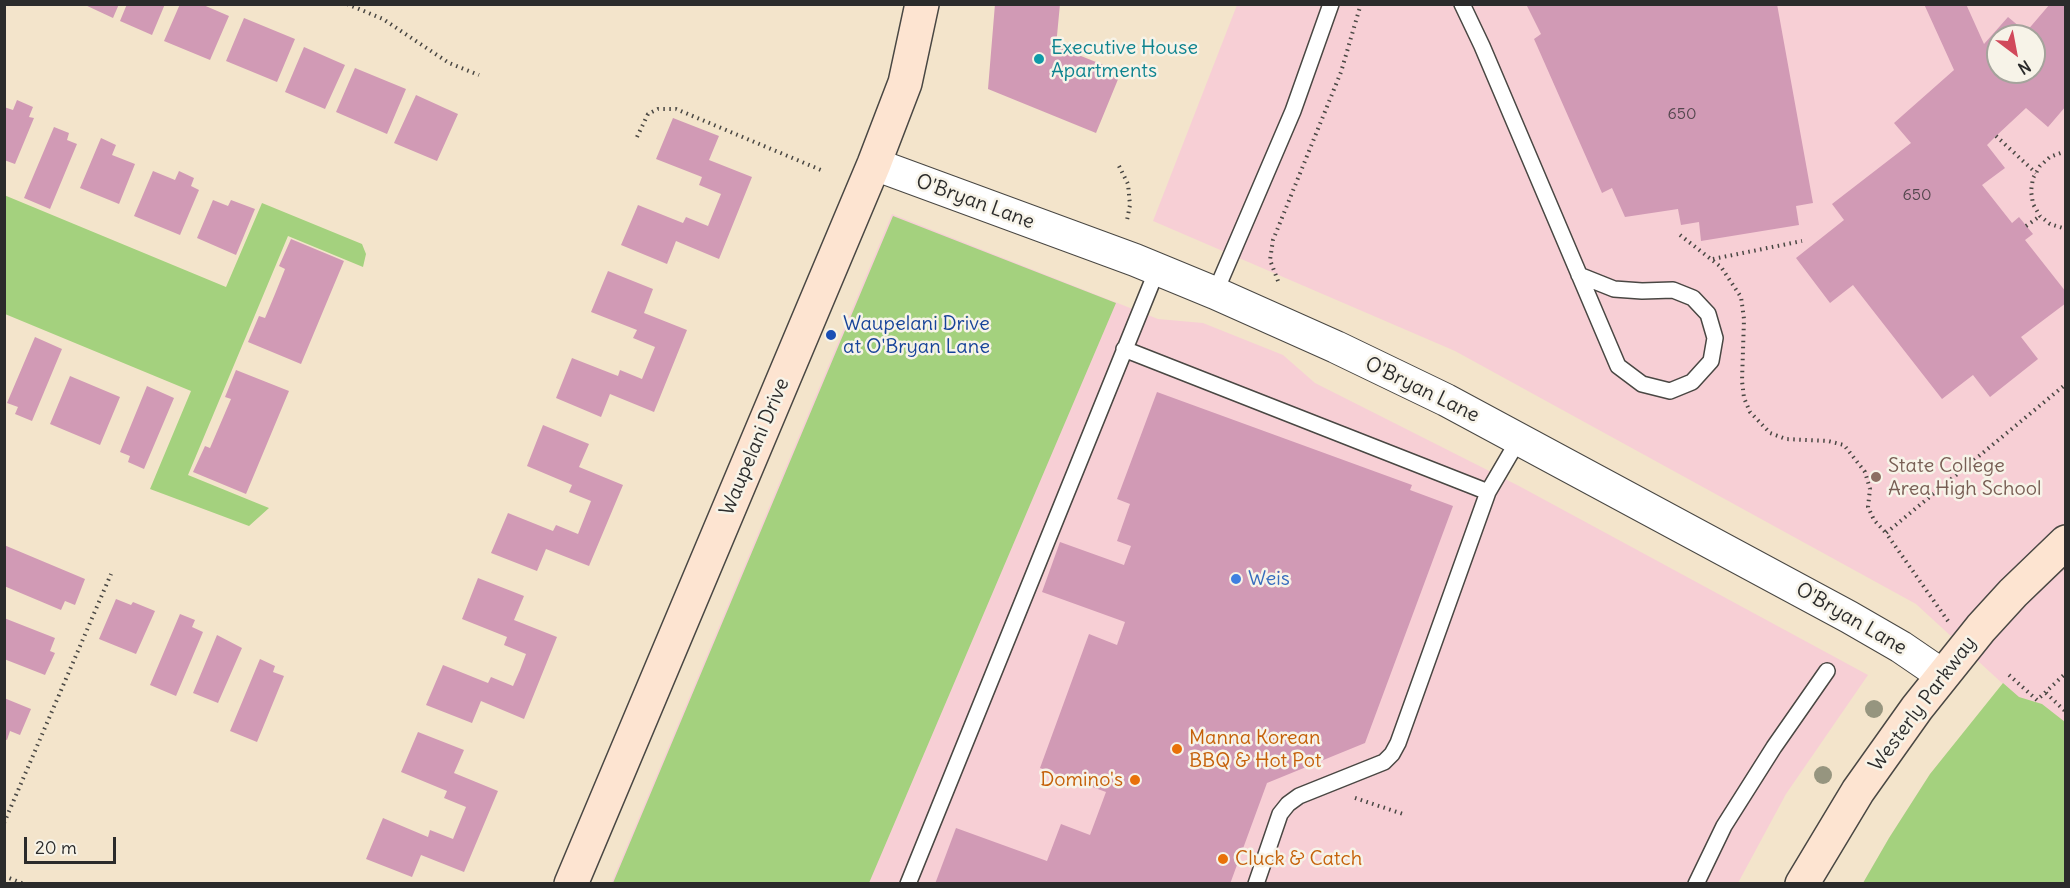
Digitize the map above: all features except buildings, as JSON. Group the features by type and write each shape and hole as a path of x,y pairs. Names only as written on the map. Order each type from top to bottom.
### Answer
{"street":[{"name":"Waupelani Drive","path":"571,884 874,164 905,83 922,4"},
{"name":"O'Bryan Lane","path":"874,164 1135,260 1215,293 1416,385 1849,616 1942,675"},
{"name":"Westerly Parkway","path":"1802,884 1869,773 1942,675 2013,593 2066,542"}],"lane":[{"path":"1215,293 1293,111 1331,4"},
{"path":"1462,4 1618,366 1642,384 1670,391 1692,382 1711,361 1715,338 1708,314 1693,298 1673,290 1614,289 1579,274"},
{"path":"908,884 1156,270"},
{"path":"1124,349 1488,492"},
{"path":"1256,884 1280,814 1288,804 1299,796 1384,762 1392,754 1398,743 1488,492 1519,439"},
{"path":"1696,884 1724,826 1774,747 1827,671"}],"path":[{"path":"347,4 383,20 449,63 479,75"},
{"path":"1278,281 1270,260 1273,240 1341,72 1360,8"},
{"path":"637,137 648,114 658,109 676,109 820,170"},
{"path":"1996,136 2036,173"},
{"path":"2066,152 2050,157 2040,166 2033,178 2031,191 2033,204 2040,216 2050,224 2066,229"},
{"path":"1119,166 1128,184 1130,205 1127,220"},
{"path":"2026,226 2040,216"},
{"path":"1680,235 1721,267 1741,297 1744,319 1742,381 1744,398 1750,412 1770,433 1786,439 1828,441 1844,445 1864,472 1870,489 1868,507 1874,520 1886,533 1951,624"},
{"path":"1713,260 1802,241"},
{"path":"1886,533 2066,384"},
{"path":"4,823 111,574"},
{"path":"2009,675 2037,700 2066,673"},
{"path":"2046,693 2066,712"},
{"path":"4,876 24,884"}],"shaded area":[{"name":"State College Area High School","path":"1237,5 2065,5 2065,883 1863,883 1930,774 2003,684 1916,604 1455,351 1153,221"},
{"path":"892,214 1158,319 1203,323 1283,355 1315,383 1519,486 1868,675 1786,794 1738,883 611,884"}],"green space":[{"path":"4,195 226,287 262,203 362,244 366,254 363,267 288,236 188,475 269,508 249,526 150,489 191,391 5,314"},
{"path":"893,216 1116,303 869,883 613,883"},
{"path":"2003,683 2019,697 2042,704 2065,722 2065,883 1863,883 1930,774"}],"place":[{"name":"Executive House Apartments","path":"1039,59"},
{"name":"Waupelani Drive at O'Bryan Lane","path":"831,335"},
{"name":"State College Area High School","path":"1876,477"},
{"name":"Weis","path":"1236,579"},
{"name":"Manna Korean BBQ & Hot Pot","path":"1177,749"},
{"name":"Domino's","path":"1135,780"},
{"name":"Cluck & Catch","path":"1223,859"}]}
